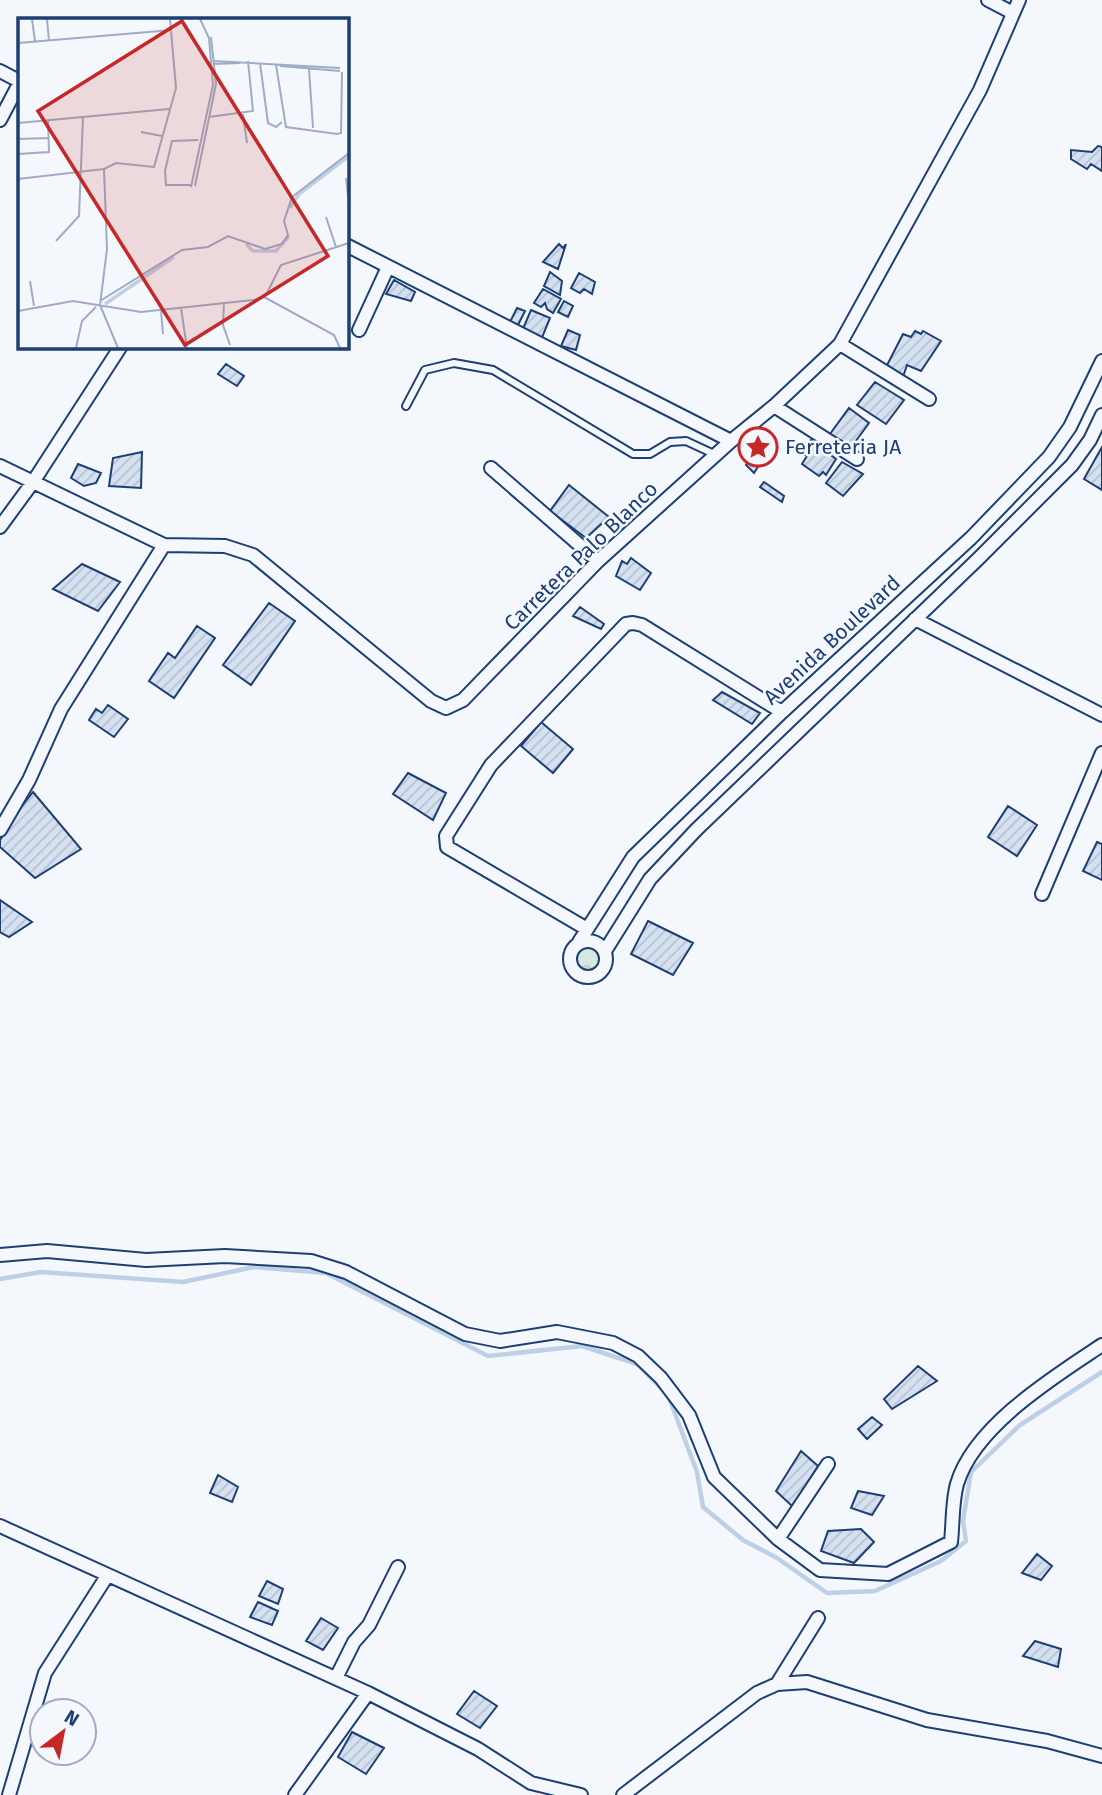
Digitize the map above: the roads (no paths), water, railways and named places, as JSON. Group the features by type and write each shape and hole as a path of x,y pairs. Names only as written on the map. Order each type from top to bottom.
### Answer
{"street":[{"path":"988,0 1013,13"},
{"name":"Carretera Palo Blanco","path":"0,466 164,545 225,546 253,555 421,693 446,708 463,700 598,561 840,344 980,90 1019,0"},
{"path":"0,71 18,81"},
{"path":"0,120 18,84"},
{"path":"348,246 731,441"},
{"path":"359,330 388,267"},
{"path":"840,344 929,399"},
{"path":"0,527 33,482 120,348"},
{"name":"Avenida Boulevard","path":"579,942 633,858 782,712 971,538 1049,457 1069,427 1102,361"},
{"path":"774,406 857,459"},
{"name":"Avenida Boulevard","path":"605,951 650,879 696,830 1072,465 1090,440 1102,415"},
{"path":"491,468 598,561"},
{"path":"0,830 29,780 61,709 164,545"},
{"path":"915,619 1102,716"},
{"path":"587,929 447,847 446,836 491,765 626,624 642,625 782,712"},
{"path":"1042,894 1102,753"},
{"path":"579,942 597,943 605,951 606,963 600,974 588,978 572,969 571,951 579,942"},
{"path":"0,1255 47,1251 146,1260 225,1255 311,1261 346,1272 465,1334 500,1341 557,1332 613,1343 638,1356 662,1378 689,1415 714,1477 778,1539 820,1570 888,1574 951,1542 957,1484 973,1451 1025,1397 1102,1345"},
{"path":"778,1539 828,1464"},
{"path":"0,1526 368,1693 478,1749 531,1783 581,1795"},
{"path":"336,1678 354,1643 369,1625 398,1567"},
{"path":"9,1795 45,1673 107,1576"},
{"path":"777,1684 818,1618"},
{"path":"623,1795 757,1693 777,1684 807,1682 928,1720 1047,1741 1102,1756"},
{"path":"295,1795 368,1693"}],"lane":[{"path":"406,407 425,370 454,363 493,370 633,454 650,454 670,442 686,441 716,455"}],"waterway":[{"path":"0,1279 41,1272 183,1282 254,1267 326,1273 488,1356 582,1346 637,1364 662,1389"},
{"path":"668,1395 697,1472 703,1507 743,1540 777,1558 827,1593 875,1591 941,1561 966,1541 963,1521 971,1472 1020,1425 1102,1372"}],"place":[{"name":"Ferreteria JA","path":"758,447"}]}
